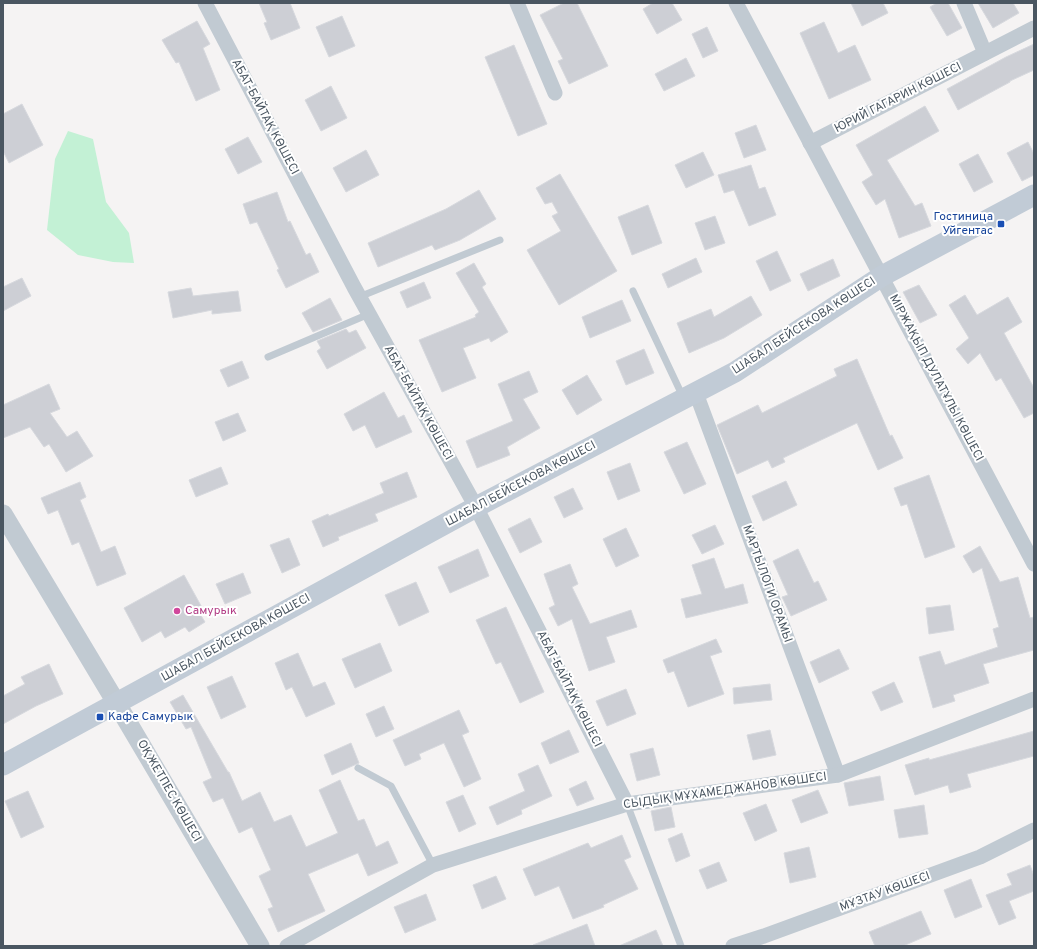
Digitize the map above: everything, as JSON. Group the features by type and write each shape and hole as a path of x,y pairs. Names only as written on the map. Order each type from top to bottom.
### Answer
{"main road":[{"name":"ШАБАЛ БЕЙСЕКОВА КӨШЕСІ","path":"3,765 476,507 735,372 882,276 1034,195"}],"street":[{"name":"АБАТ-БАЙТАҚ КӨШЕСІ","path":"205,3 359,297 476,507 627,804"},
{"path":"517,3 555,93"},
{"name":"МІРЖАҚЫП ДУЛАТҰЛЫ КӨШЕСІ","path":"736,3 1034,564"},
{"path":"964,3 986,53"},
{"name":"ЮРИЙ ГАГАРИН КӨШЕСІ","path":"810,143 1034,28"},
{"name":"МАРТЫЛОГИ ОРАМЫ","path":"690,396 838,775"},
{"name":"ОҚЖЕТПЕС КӨШЕСІ","path":"3,514 260,946"},
{"name":"СЫДЫҚ МҰХАМЕДЖАНОВ КӨШЕСІ","path":"287,946 434,865 627,804 838,775 1034,699"},
{"name":"МҰЗТАУ КӨШЕСІ","path":"733,946 766,941 980,857 1034,830"}],"lane":[{"path":"359,297 500,240"},
{"path":"633,290 690,396"},
{"path":"268,357 369,314"},
{"path":"358,768 391,786 434,865"},
{"path":"627,804 681,946"}],"green space":[{"path":"68,131 93,139 106,202 129,233 134,263 113,262 78,255 47,230 55,159"}],"building":[{"path":"259,3 290,3 300,28 271,40 264,23 267,22"},
{"path":"564,3 577,3 608,66 569,84 558,61 563,59 540,15"},
{"path":"653,3 672,3 682,20 657,34 643,9"},
{"path":"851,3 883,3 888,13 862,26"},
{"path":"937,3 948,3 962,28 947,36 930,7"},
{"path":"978,3 1013,3 1019,13 993,28"},
{"path":"342,16 355,46 329,57 316,27"},
{"path":"197,21 210,44 203,48 220,90 196,101 179,62 176,63 162,40"},
{"path":"824,22 838,53 855,45 871,80 829,99 800,33"},
{"path":"707,27 718,51 703,58 692,34"},
{"path":"1034,44 1034,70 1010,81 958,110 947,89 1006,57"},
{"path":"514,45 547,124 518,136 485,57"},
{"path":"686,58 695,76 664,91 655,74"},
{"path":"331,86 347,118 321,131 305,100"},
{"path":"22,104 43,145 9,163 3,151 3,114"},
{"path":"925,106 939,131 887,160 915,206 922,203 931,226 899,238 885,199 876,205 862,182 873,175 856,145"},
{"path":"756,125 766,150 744,158 735,133"},
{"path":"248,137 262,162 238,174 225,149"},
{"path":"1028,142 1034,154 1034,175 1022,181 1007,153"},
{"path":"366,150 379,175 346,192 333,168"},
{"path":"703,152 714,175 686,188 675,165"},
{"path":"978,154 993,182 974,192 959,164"},
{"path":"751,165 759,189 765,187 776,215 749,226 734,190 724,193 718,175"},
{"path":"560,174 617,271 559,305 527,250 561,231 552,216 558,213 552,202 545,204 536,188"},
{"path":"479,190 496,219 460,240 435,250 432,245 378,267 368,243 446,209"},
{"path":"277,192 288,222 290,221 306,255 310,253 319,272 286,288 277,270 279,269 257,222 250,224 243,204"},
{"path":"648,205 662,243 632,255 618,217"},
{"path":"715,216 725,243 705,250 695,223"},
{"path":"777,251 791,281 770,291 756,261"},
{"path":"696,258 702,272 668,288 662,274"},
{"path":"833,259 840,276 808,291 800,274"},
{"path":"474,263 486,284 482,287 508,332 491,342 489,338 463,348 476,378 442,392 419,340 476,317 475,315 479,312 456,273"},
{"path":"22,278 31,296 3,311 3,287"},
{"path":"424,282 431,298 407,308 400,292"},
{"path":"919,285 937,315 920,323 903,292"},
{"path":"191,288 193,296 238,291 241,311 212,314 212,310 173,318 168,292"},
{"path":"965,295 977,315 1008,297 1022,322 1004,333 1034,388 1034,413 1024,418 1001,378 996,381 980,353 968,364 956,349 969,338 949,305"},
{"path":"751,296 762,315 724,338 689,353 677,323 711,309 714,317"},
{"path":"330,298 342,320 313,332 302,313"},
{"path":"622,300 631,321 590,338 582,317"},
{"path":"346,329 349,333 356,330 366,348 327,369 317,351 321,348 317,341"},
{"path":"644,349 654,373 626,385 616,361"},
{"path":"857,359 890,436 892,435 903,458 878,470 857,423 783,458 785,462 772,468 768,460 737,474 717,425 758,405 762,413 837,376 834,369"},
{"path":"242,361 249,378 228,387 220,370"},
{"path":"529,371 538,392 523,399 540,428 507,447 510,455 477,468 466,441 513,421 498,384"},
{"path":"587,375 602,400 577,415 562,390"},
{"path":"49,384 60,409 50,413 67,437 77,431 93,456 66,472 49,444 44,447 30,427 3,438 3,405"},
{"path":"384,392 398,418 404,415 412,432 376,448 365,425 353,431 344,414"},
{"path":"238,413 246,431 223,441 215,422"},
{"path":"687,442 706,484 684,494 664,452"},
{"path":"630,463 640,491 618,500 607,472"},
{"path":"221,467 228,484 196,497 189,480"},
{"path":"407,472 417,497 375,514 378,521 338,537 339,540 323,547 312,521 328,514 329,516 384,493 380,483"},
{"path":"929,475 955,547 925,558 907,504 901,506 894,488"},
{"path":"786,481 797,505 763,521 752,496"},
{"path":"80,482 86,497 80,500 101,552 115,546 126,574 97,586 79,542 72,545 58,510 48,514 41,498"},
{"path":"573,488 583,509 564,518 554,497"},
{"path":"530,518 542,542 520,553 508,529"},
{"path":"715,525 724,544 702,554 692,535"},
{"path":"626,528 639,556 616,567 603,539"},
{"path":"289,538 300,565 282,573 270,545"},
{"path":"980,546 1000,582 1018,577 1030,618 1034,617 1034,650 983,664 989,683 953,695 955,701 933,708 919,657 940,651 945,665 998,647 993,629 999,627 982,568 973,573 963,556"},
{"path":"478,549 489,576 450,593 438,567"},
{"path":"798,549 814,583 818,581 827,600 791,616 782,597 788,595 773,561"},
{"path":"714,558 725,589 743,584 748,603 686,618 681,599 702,594 692,565"},
{"path":"570,564 578,584 572,587 590,624 631,610 637,627 606,637 615,662 589,671 572,619 558,626 549,608 555,605 544,574"},
{"path":"243,573 251,593 225,604 216,584"},
{"path":"184,575 205,613 200,614 205,622 189,632 185,627 165,638 161,631 142,642 124,608"},
{"path":"416,582 429,612 399,626 385,595"},
{"path":"950,605 954,630 929,634 926,608"},
{"path":"506,607 544,692 520,703 501,662 496,664 476,620"},
{"path":"716,639 722,652 710,656 724,694 688,707 674,671 668,673 663,660"},
{"path":"380,643 392,671 355,688 342,659"},
{"path":"839,649 849,669 819,683 810,662"},
{"path":"298,653 313,687 325,682 335,704 306,717 292,687 286,690 275,663"},
{"path":"49,664 63,694 36,706 3,724 3,696 25,684 21,677"},
{"path":"232,676 246,707 221,719 207,687"},
{"path":"894,682 903,702 881,711 872,692"},
{"path":"770,684 772,700 734,704 733,688"},
{"path":"626,689 636,714 607,726 596,701"},
{"path":"183,695 229,772 242,801 260,792 274,822 291,815 306,847 338,833 319,790 340,780 358,821 364,819 376,847 388,841 398,863 368,876 358,853 308,874 325,911 278,932 268,909 273,907 259,876 271,870 252,827 239,833 223,798 213,802 203,782 212,778 191,727 186,729 170,702"},
{"path":"384,706 394,729 376,737 366,714"},
{"path":"459,710 469,732 462,735 481,779 464,787 444,743 419,754 421,759 405,766 393,740"},
{"path":"569,730 579,752 550,764 541,743"},
{"path":"770,730 776,755 753,760 747,735"},
{"path":"1034,731 1034,756 967,774 971,787 950,793 948,785 915,795 905,765 929,758 929,760"},
{"path":"351,743 359,763 332,775 324,755"},
{"path":"653,748 660,775 637,781 630,754"},
{"path":"538,765 552,796 521,810 522,814 497,825 489,807 525,791 518,774"},
{"path":"880,776 884,800 849,806 844,783"},
{"path":"586,781 594,799 577,806 569,789"},
{"path":"818,790 828,813 801,823 792,800"},
{"path":"28,791 44,827 21,838 5,801"},
{"path":"463,795 476,824 459,832 446,802"},
{"path":"766,804 777,831 755,841 743,813"},
{"path":"924,805 928,834 899,838 894,810"},
{"path":"671,807 675,827 655,831 651,811"},
{"path":"682,833 690,856 676,862 668,839"},
{"path":"622,835 631,857 624,860 638,889 603,905 604,907 573,919 559,886 535,896 523,869 588,843 591,848"},
{"path":"809,847 816,877 790,883 784,853"},
{"path":"719,862 727,881 707,889 699,870"},
{"path":"1030,865 1034,876 1034,891 1009,901 1016,918 999,925 986,895 1012,885 1007,874"},
{"path":"496,876 506,899 482,909 473,885"},
{"path":"971,879 982,907 955,918 944,890"},
{"path":"426,894 436,920 405,933 394,907"},
{"path":"921,911 931,934 903,946 875,946 869,932"},
{"path":"587,924 595,946 533,946 533,945"},
{"path":"656,930 663,946 619,946"}],"place":[{"name":"Гостиница Уйгентас","path":"1001,224"},
{"name":"Самурык","path":"177,611"},
{"name":"Кафе Самурык","path":"100,717"}]}
